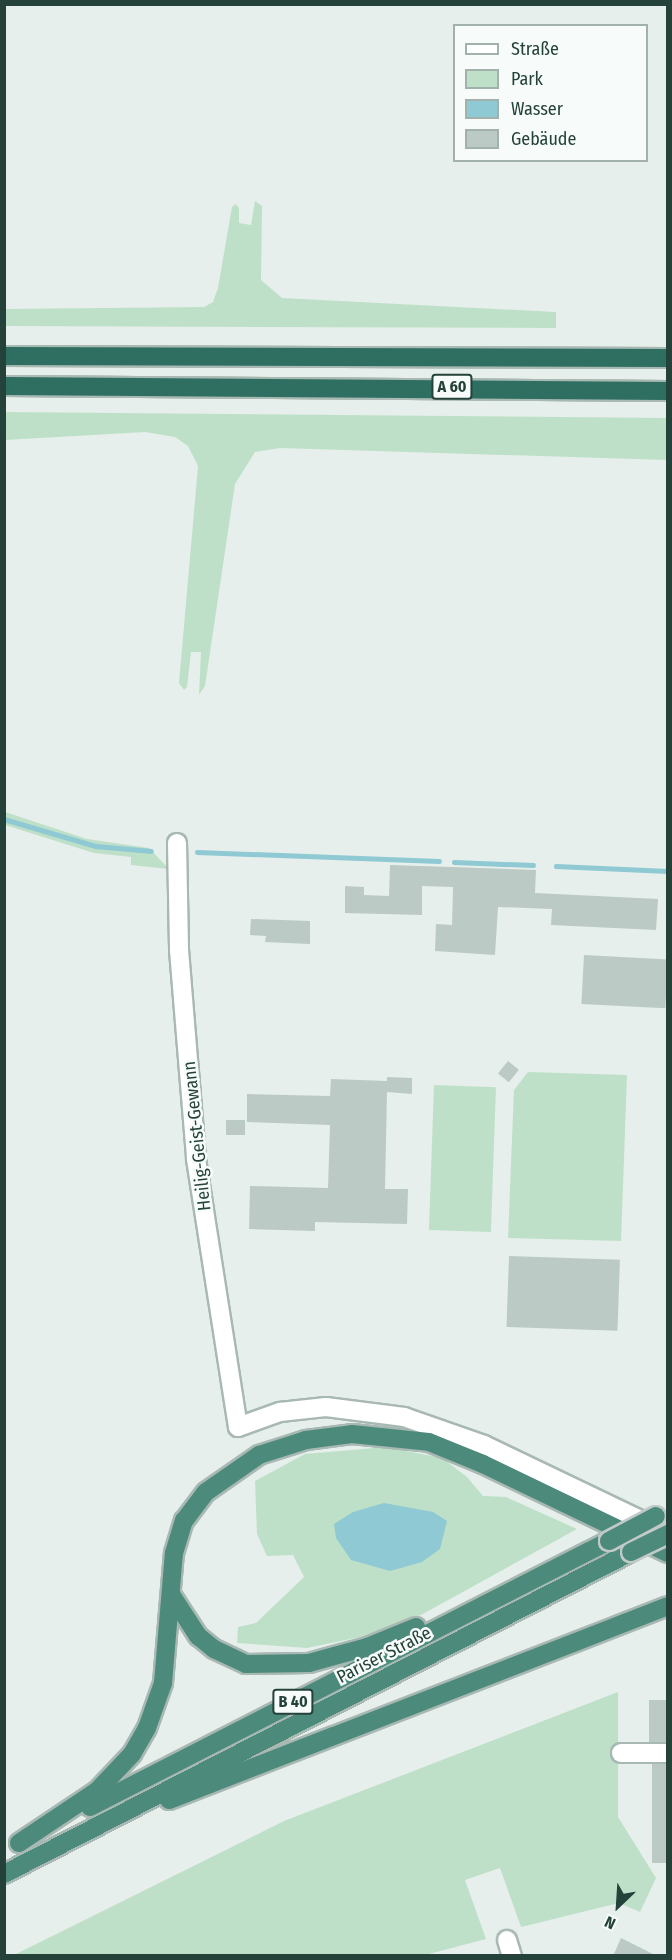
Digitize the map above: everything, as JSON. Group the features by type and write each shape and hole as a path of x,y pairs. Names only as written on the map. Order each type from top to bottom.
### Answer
{"highway":[{"name":"A 60","path":"4,356 668,358"},
{"name":"A 60","path":"4,386 217,385 668,391"},
{"path":"12,1847 97,1791 132,1754 147,1728 163,1683 177,1537 184,1521 206,1492 259,1455 306,1440 351,1434 400,1437 448,1448 668,1553"},
{"name":"Pariser Straße","path":"12,1847 662,1513"},
{"name":"Pariser Straße","path":"4,1874 668,1533"},
{"path":"172,1596 189,1624 214,1649 246,1664 268,1666 338,1656 495,1599"},
{"path":"104,1823 254,1770 668,1606"}],"street":[{"name":"Heilig-Geist-Gewann","path":"177,843 179,940 196,1160 238,1427 280,1412 326,1407 404,1417 484,1445 668,1533"},
{"path":"621,1754 668,1753"}],"green space":[{"path":"255,201 262,206 261,280 282,298 556,312 556,328 5,326 5,309 204,307 213,302 218,288 232,207 236,204 239,208 239,223 251,225"},
{"path":"5,412 667,418 667,460 280,448 255,452 235,484 205,686 199,695 201,652 191,652 187,687 184,690 179,683 198,466 188,446 175,437 145,432 5,440"},
{"path":"5,812 87,839 149,848 169,869 131,865 131,857 94,853 5,825"},
{"path":"528,1072 627,1075 621,1241 508,1238 514,1090"},
{"path":"434,1085 496,1087 491,1232 429,1230"},
{"path":"386,1447 442,1458 467,1477 483,1496 506,1497 577,1529 421,1615 360,1637 307,1648 237,1643 238,1627 256,1623 304,1577 293,1555 267,1556 257,1534 255,1481 305,1454"},
{"path":"618,1692 618,1817 656,1878 640,1912 619,1903 521,1927 500,1868 465,1880 486,1939 425,1955 12,1956 284,1821"}],"water":[{"path":"384,1503 433,1512 447,1521 440,1549 422,1562 390,1571 351,1560 336,1538 334,1524 353,1512"}],"building":[{"path":"390,865 536,870 535,893 658,899 656,930 551,925 552,909 498,907 495,955 435,951 436,924 452,925 453,887 422,886 422,915 345,913 345,886 364,887 364,895 389,896"},
{"path":"251,919 310,921 310,944 265,942 266,936 250,935"},
{"path":"584,955 668,959 665,1008 581,1004"},
{"path":"508,1061 519,1070 509,1082 498,1073"},
{"path":"387,1077 412,1078 412,1094 387,1092 385,1189 408,1189 407,1224 315,1222 315,1231 249,1229 250,1186 328,1188 330,1125 247,1122 247,1094 330,1096 331,1079 387,1081"},
{"path":"226,1120 245,1120 245,1135 226,1135"},
{"path":"509,1256 620,1260 617,1331 507,1327"},
{"path":"649,1700 668,1700 668,1742 649,1742"},
{"path":"652,1764 668,1764 668,1863 652,1863"},
{"path":"621,1938 657,1956 613,1956"}],"waterway":[{"path":"4,819 96,846 151,851"},
{"path":"197,852 439,861"},
{"path":"454,862 533,865"},
{"path":"556,866 668,871"}]}
